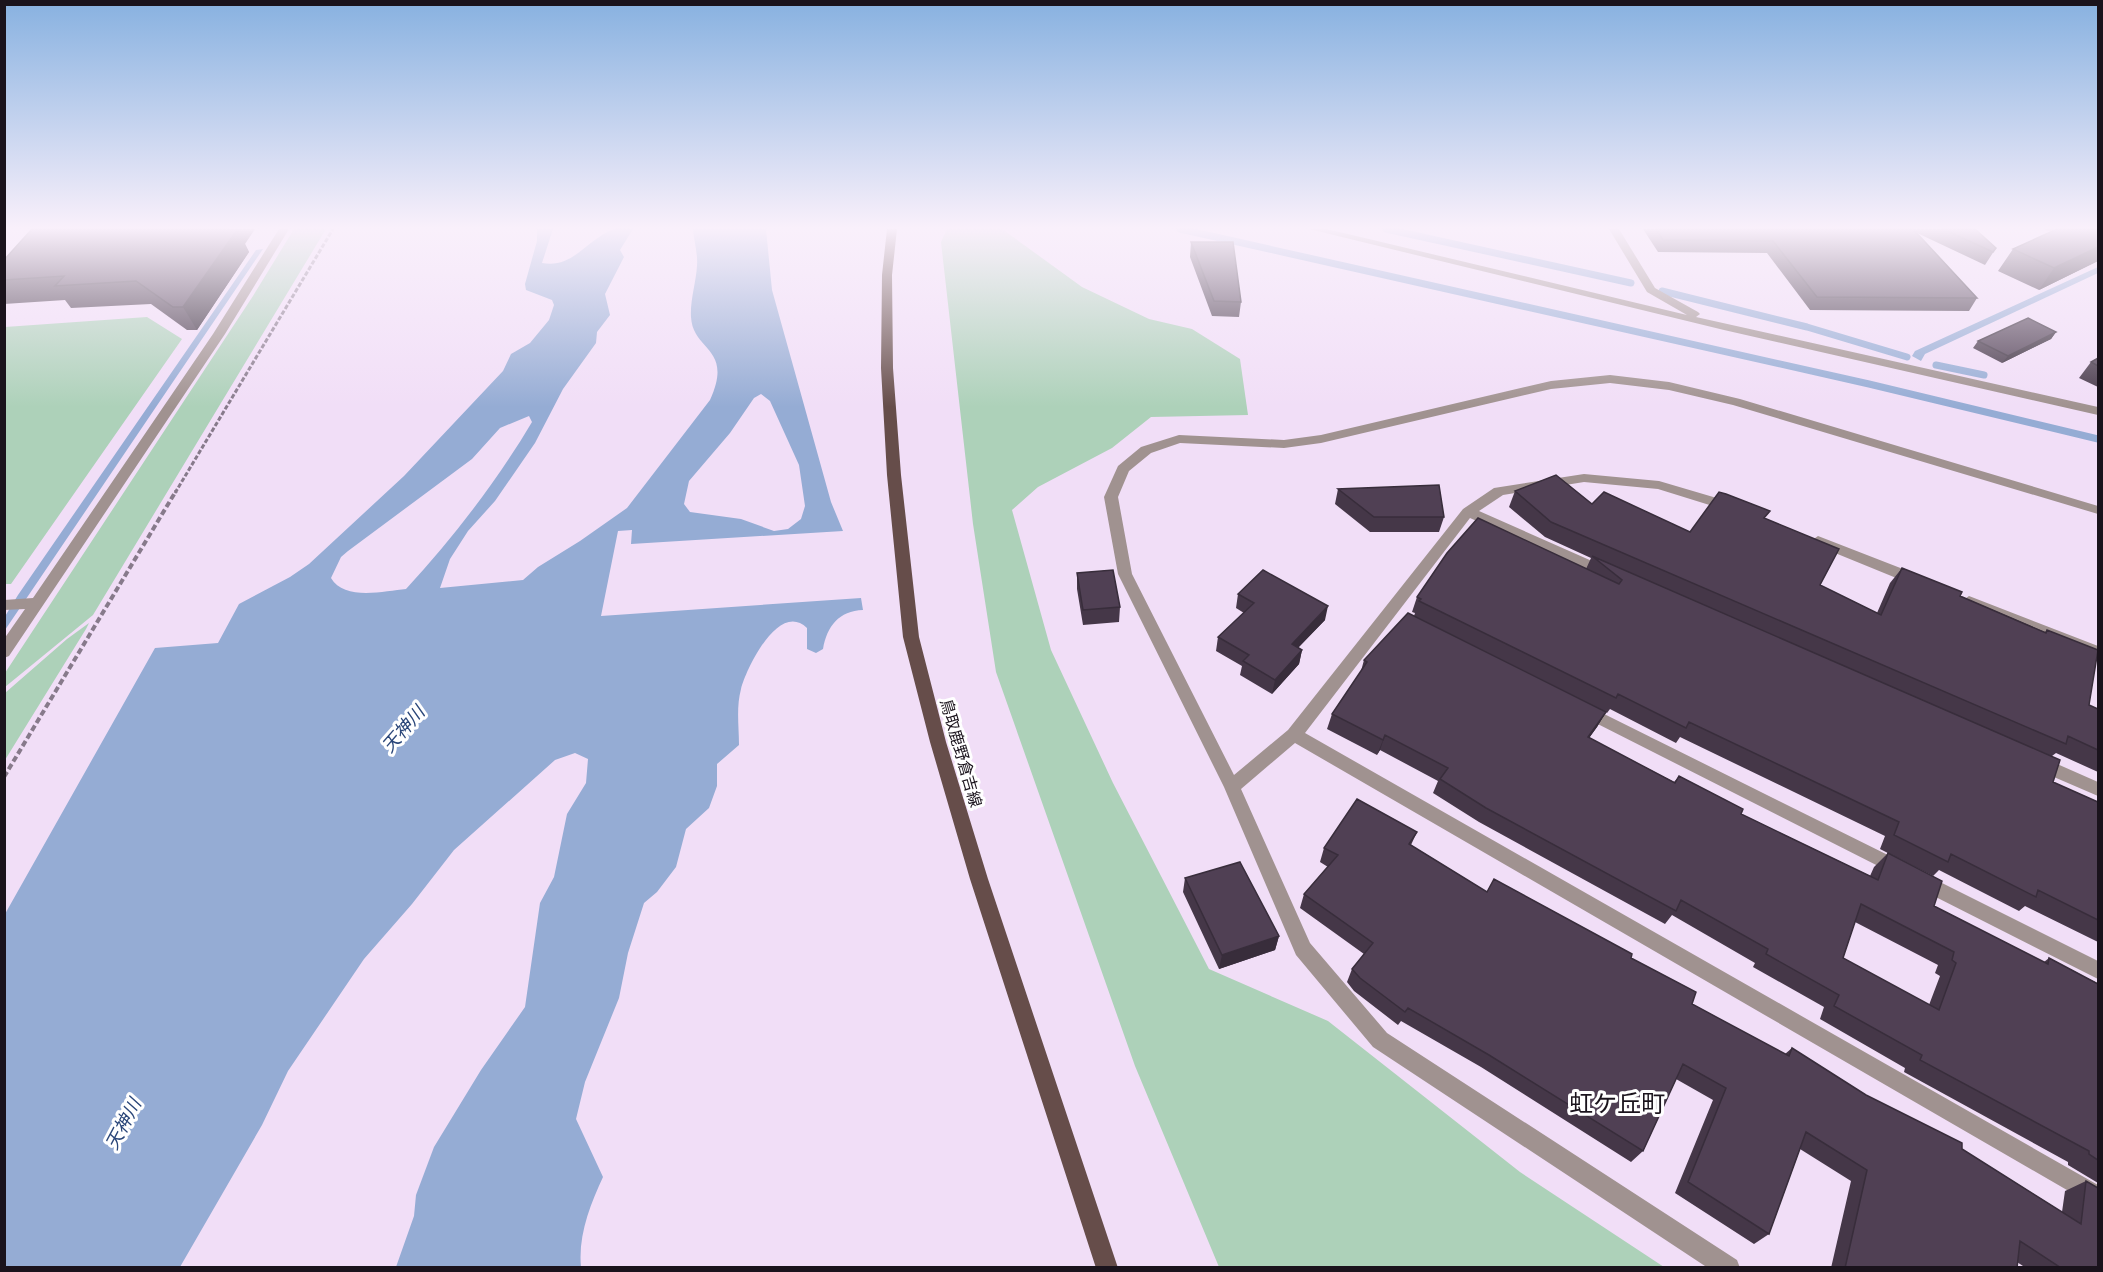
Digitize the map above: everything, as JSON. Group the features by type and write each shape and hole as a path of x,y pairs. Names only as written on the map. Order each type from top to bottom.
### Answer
{"main road":[{"name":"鳥取鹿野倉吉線","path":"887,288 887,368 894,475 911,637 938,742 976,868 1107,1268"}],"street":[{"path":"4,652 219,334 247,288"},
{"path":"1562,288 2098,411"},
{"path":"1650,288 1662,299 1724,327"},
{"path":"1729,1268 1380,1040 1303,949 1232,787 1125,574 1111,497 1123,469 1146,450 1179,438 1284,444 1321,439 1551,385 1610,380 1669,386 1736,402 2098,510"},
{"path":"1232,787 1294,735 1396,616 1468,512 1499,491 1584,478 1659,485 1746,512"},
{"path":"1468,512 1620,579"},
{"path":"1801,534 1933,586"},
{"path":"1955,595 2098,652"},
{"path":"4,605 36,603"},
{"path":"1570,703 2098,970"},
{"path":"1294,735 2098,1197"},
{"path":"2022,756 2098,789"}],"path":[{"path":"4,777 297,288"}],"green space":[{"path":"258,288 290,288 93,615 5,687 5,673"},
{"path":"946,288 1085,288 1149,319 1192,329 1240,359 1248,415 1151,417 1112,448 1038,487 1012,510 1051,650 1113,783 1209,969 1328,1021 1520,1172 1664,1267 1219,1267 1135,1066 996,672 973,524"},
{"path":"147,317 182,339 11,584 5,584 5,327"},
{"path":"89,623 86,629 5,760 5,693"}],"water":[{"path":"230,288 236,288 5,630 4,618"},
{"name":"天神川","path":"608,288 605,294 610,315 597,332 596,343 563,389 535,443 495,501 468,531 450,559 440,588 523,580 538,567 627,508 710,400 716,383 715,360 693,328 691,305 694,288 772,288 831,502 843,531 631,544 632,530 618,531 601,616 861,598 863,610 847,613 836,621 828,633 823,649 816,653 807,649 807,628 796,622 786,623 775,630 765,641 749,667 739,696 739,745 717,764 717,786 709,808 686,829 676,867 657,892 644,903 628,953 619,998 585,1082 576,1119 603,1177 583,1232 581,1267 396,1267 414,1216 416,1195 434,1147 481,1070 525,1007 540,903 554,877 567,814 586,783 588,759 575,753 555,760 454,850 412,904 364,959 288,1071 262,1125 180,1267 5,1267 5,914 155,648 218,643 239,604 290,577 309,564 404,476 503,371 511,354 530,343 549,320 554,305 552,300 526,290","holes":["761,394 770,401 799,465 805,506 801,519 788,529 774,531 741,519 690,512 684,504 689,481 730,433 754,398","529,416 532,422 489,487 441,550 406,589 355,592 345,590 331,578 341,557 472,459 500,428"]},
{"path":"2051,288 2065,288 1925,354 1921,361 1912,356 1915,351"}],"building":[{"path":"146,288 196,288 183,307 173,307"},
{"path":"1209,288 1239,288 1241,302 1214,301"},
{"path":"1810,288 1968,288 1977,298 1817,297"},
{"path":"2028,318 2056,332 2008,356 1978,341"},
{"path":"2098,358 2098,366 2091,362"},
{"path":"1556,475 1592,504 1604,492 1690,532 1719,492 1726,494 1770,511 1764,518 1839,549 1820,585 1881,615 1902,568 1962,592 1960,596 2046,633 2047,630 2098,650 2089,705 2098,709 2098,750 2068,736 2066,744 1551,522 1515,491"},
{"path":"1439,485 1444,517 1374,517 1338,489"},
{"path":"1478,518 1619,584 1622,580 1592,556 2060,760 2053,782 2098,802 2098,920 2038,890 2036,897 1951,854 1948,862 1894,835 1899,822 1689,722 1686,728 1618,694 1616,698 1419,601 1421,599 1417,597 1447,553"},
{"path":"1113,570 1120,607 1083,610 1077,573"},
{"path":"1263,570 1328,606 1292,644 1302,650 1275,680 1243,661 1249,655 1218,637 1254,603 1238,594"},
{"path":"1408,613 1606,712 1588,737 1675,783 1679,776 1743,809 1741,814 1878,880 1888,853 1942,881 1934,906 2048,964 2049,958 2098,984 2098,1160 2089,1154 2089,1151 1920,1060 1922,1055 1834,1006 1839,995 1766,954 1768,949 1681,900 1676,911 1486,808 1440,779 1448,768 1385,735 1383,740 1332,714 1367,662 1364,660","holes":["1861,904 1954,952 1952,960 1956,963 1939,1010 1843,958"]},
{"path":"1357,799 1417,832 1409,844 1487,892 1494,879 1632,954 1631,958 1696,992 1692,1004 1789,1056 1792,1048 1866,1095 1962,1143 1962,1149 2081,1224 2086,1181 2098,1188 2098,1268 2061,1268 2020,1241 2017,1268 1845,1268 1867,1170 1806,1132 1769,1234 1688,1182 1726,1088 1683,1064 1643,1151 1489,1055 1408,1008 1405,1012 1360,978 1352,969 1373,943 1304,894 1338,855 1324,848"},
{"path":"1240,862 1279,936 1222,955 1185,878"}],"waterway":[{"path":"1444,288 1869,384 2098,439"},
{"path":"1662,291 1807,327 1907,357"},
{"path":"1936,365 1984,375"}],"district":[{"name":"虹ケ丘町","path":"1617,1104"}]}
